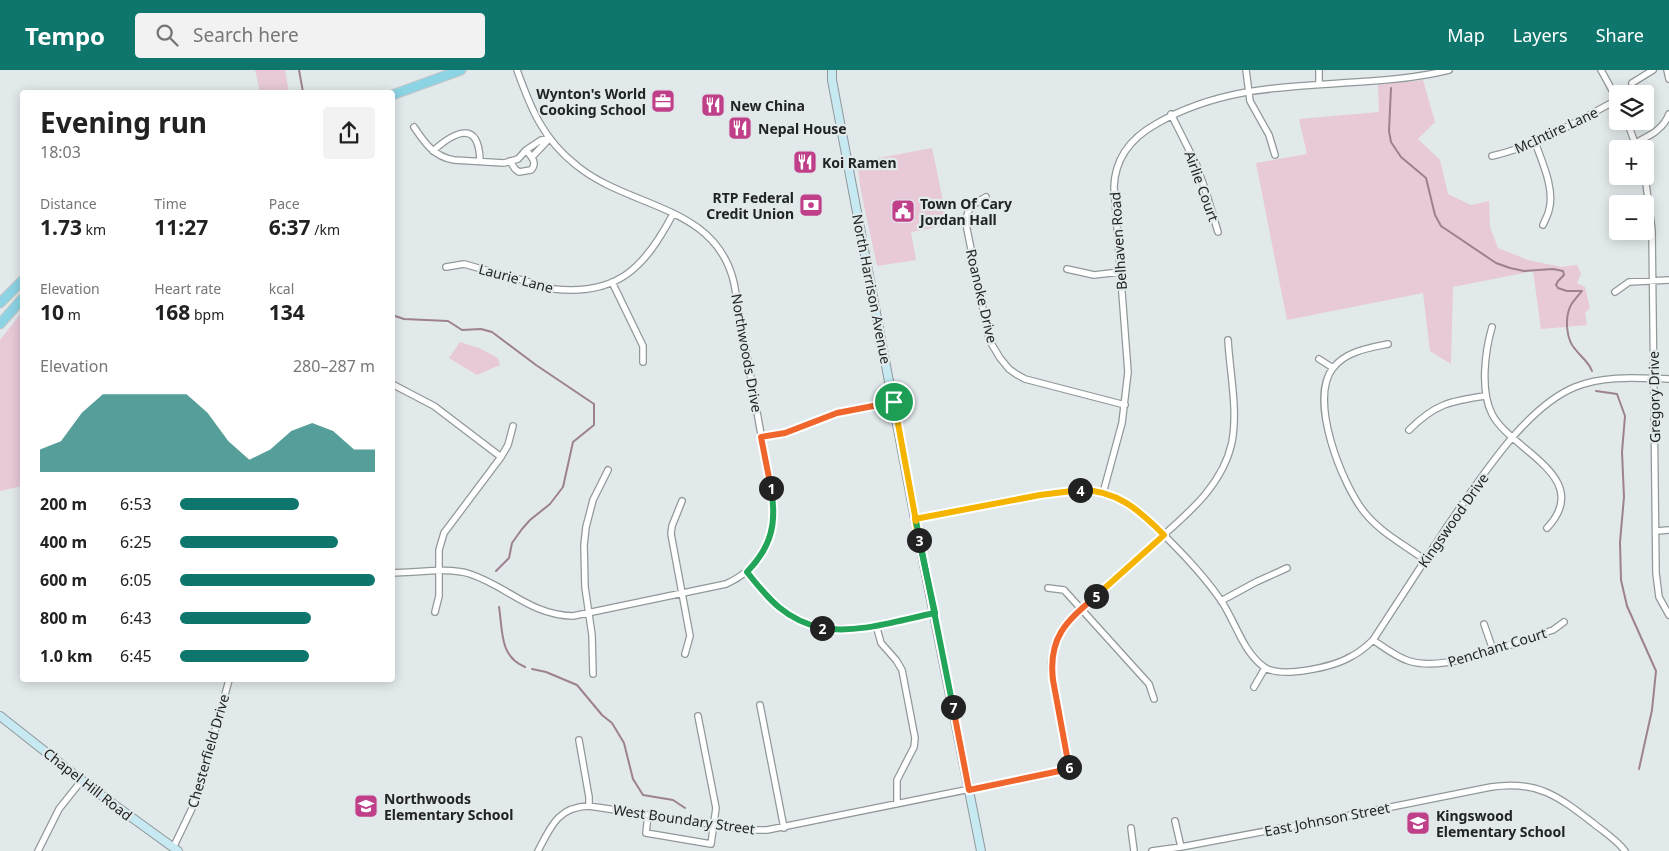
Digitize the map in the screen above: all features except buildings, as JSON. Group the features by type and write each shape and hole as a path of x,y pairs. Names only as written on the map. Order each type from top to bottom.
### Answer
{"main road":[{"path":"395,94 461,70"},
{"name":"North Harrison Avenue","path":"826,70 832,80"},
{"name":"North Harrison Avenue","path":"832,70 832,80 915,519 981,851"},
{"path":"0,303 20,283"},
{"path":"13,290 20,297"},
{"path":"0,324 20,301"},
{"name":"Chapel Hill Road","path":"0,716 82,780 176,849"}],"street":[{"name":"Northwoods Drive","path":"395,573 439,571 469,574 546,612 563,616 589,613 726,584 747,572 768,544 773,520 772,496 734,283 730,267 723,252 711,237 700,228 591,176 576,165 549,139 530,106 517,70"},
{"path":"1246,70 1248,90 1253,109 1269,136 1275,155"},
{"path":"1319,70 1320,82"},
{"name":"Belhaven Road","path":"1103,493 1118,442 1127,386 1128,357 1114,197 1114,177 1117,165 1132,142 1149,127 1197,102 1248,90 1320,82 1402,78 1449,70"},
{"path":"1601,70 1609,85"},
{"path":"1632,83 1653,70"},
{"path":"1667,70 1669,79"},
{"name":"McIntire Lane","path":"1492,156 1535,142 1609,104"},
{"name":"Airlie Court","path":"1171,114 1197,166 1218,232"},
{"path":"1644,140 1668,119"},
{"path":"414,127 426,145 447,159 504,163 518,159 526,150 541,140 549,139"},
{"path":"433,151 445,140 467,134 473,135 479,145 480,161"},
{"path":"532,156 549,139"},
{"path":"1535,142 1550,193 1549,210 1543,225"},
{"path":"510,161 514,169 519,172 527,172 534,168 532,156 526,150"},
{"name":"Gregory Drive","path":"1646,185 1651,215 1653,280 1656,586 1669,615"},
{"name":"Roanoke Drive","path":"986,198 972,204 969,208 966,224 988,334 1000,358 1009,369 1025,379 1125,405"},
{"name":"Laurie Lane","path":"446,266 464,264 566,291 593,289 612,282 637,267 660,239 673,214"},
{"path":"1067,269 1094,275 1120,272"},
{"path":"1615,292 1629,282 1669,280"},
{"path":"612,282 643,346 643,362"},
{"path":"1492,327 1488,340 1485,396 1496,421 1548,469 1558,487 1560,494 1559,510 1555,520 1547,528"},
{"path":"1081,609 1164,535 1208,492 1220,473 1229,452 1233,433 1234,414 1228,340"},
{"path":"1388,344 1352,353 1339,362 1333,368 1325,386 1324,400 1332,444 1342,473 1365,513 1387,534 1425,560"},
{"path":"1319,358 1333,368"},
{"name":"Kingswood Drive","path":"1264,668 1284,672 1322,668 1352,657 1373,640 1475,486 1513,438 1545,404 1574,388 1595,381 1610,379 1669,379"},
{"path":"395,386 434,406 501,458"},
{"path":"1409,430 1437,407 1456,400 1485,396"},
{"path":"761,437 785,433 837,413 894,402"},
{"path":"435,612 439,596 439,550 444,533 501,458 508,445 513,426"},
{"path":"593,674 592,635 584,565 586,527 593,500 608,470"},
{"path":"915,519 1062,491 1088,490 1120,499 1134,507 1164,535 1222,600 1251,652 1264,668 1254,687"},
{"path":"682,501 672,526 671,534 690,636 685,654"},
{"path":"1656,530 1669,530"},
{"path":"1222,600 1287,568"},
{"path":"747,572 776,606 785,613 804,622 836,630 857,629 935,613"},
{"path":"1048,588 1064,590 1149,684 1154,699"},
{"name":"West Boundary Street","path":"538,851 551,826 560,815 574,808 590,806 758,830 784,828 1069,769 1051,659 1058,635 1081,609"},
{"name":"Penchant Court","path":"1373,640 1402,658 1429,664 1446,663 1553,630 1564,622"},
{"path":"1484,624 1492,650"},
{"path":"876,625 881,644 896,660 902,670 915,738 914,747 896,780 897,804"},
{"name":"Chesterfield Drive","path":"176,849 196,800 228,682"},
{"path":"760,705 784,828"},
{"path":"648,815 646,833 710,844 716,808 698,716"},
{"path":"579,740 590,806"},
{"path":"38,851 59,809 82,780"},
{"name":"East Johnson Street","path":"1152,851 1510,785 1535,788 1555,796 1611,837 1625,851"},
{"path":"1175,821 1181,847"},
{"path":"1131,828 1134,851"}],"shaded area":[{"path":"255,70 285,70 289,90 260,90"},
{"path":"1423,80 1435,122 1418,139 1440,160 1448,194 1471,205 1489,201 1490,227 1498,248 1528,260 1561,267 1577,265 1581,274 1577,283 1585,287 1590,308 1585,313 1587,325 1541,329 1533,271 1453,287 1451,364 1430,351 1423,293 1287,320 1256,163 1307,154 1299,119 1379,112 1378,85"},
{"path":"932,148 948,225 911,232 916,260 877,266 861,191 857,162"},
{"path":"20,315 20,486 0,491 0,340"},
{"path":"460,342 479,348 498,358 500,365 477,375 449,358"}],"waterway":[{"path":"299,70 303,90"},
{"path":"1391,88 1389,131 1391,142 1401,157 1426,178 1435,215 1441,226 1496,263 1524,271 1553,269 1563,271 1564,275 1556,285 1558,288 1567,291 1582,291 1572,303 1568,312 1568,334 1572,345 1587,362 1592,371"},
{"path":"395,316 404,319 448,321 462,330 481,329 492,332 536,365 594,404 594,425 573,442 563,487 550,504 522,529 512,543 509,558 496,571"},
{"path":"1596,391 1617,394 1625,416 1622,452 1624,497 1620,542 1621,580 1627,606 1656,671 1652,710 1639,769"},
{"path":"499,607 506,650 517,662 525,667"},
{"path":"532,669 546,672 577,685 602,715 612,723 624,743 633,779 643,795 673,800 685,808"}],"place":[{"name":"Wynton's World Cooking School","path":"663,101"},
{"name":"New China","path":"713,105"},
{"name":"Nepal House","path":"740,128"},
{"name":"Koi Ramen","path":"805,162"},
{"name":"RTP Federal Credit Union","path":"811,205"},
{"name":"Town Of Cary Jordan Hall","path":"903,211"},
{"name":"Northwoods Elementary School","path":"366,806"},
{"name":"Kingswood Elementary School","path":"1418,823"}],"route":[{"path":"894,402 837,413 785,433 761,437 774,513 772,532 768,544 747,572 776,606 794,618 824,628 836,630 857,629 935,613 915,519 1075,490 1103,493 1120,499 1134,507 1164,535 1081,609 1063,628 1054,646 1051,668 1069,769 969,790 935,613 920,543 915,519 894,402"}]}
